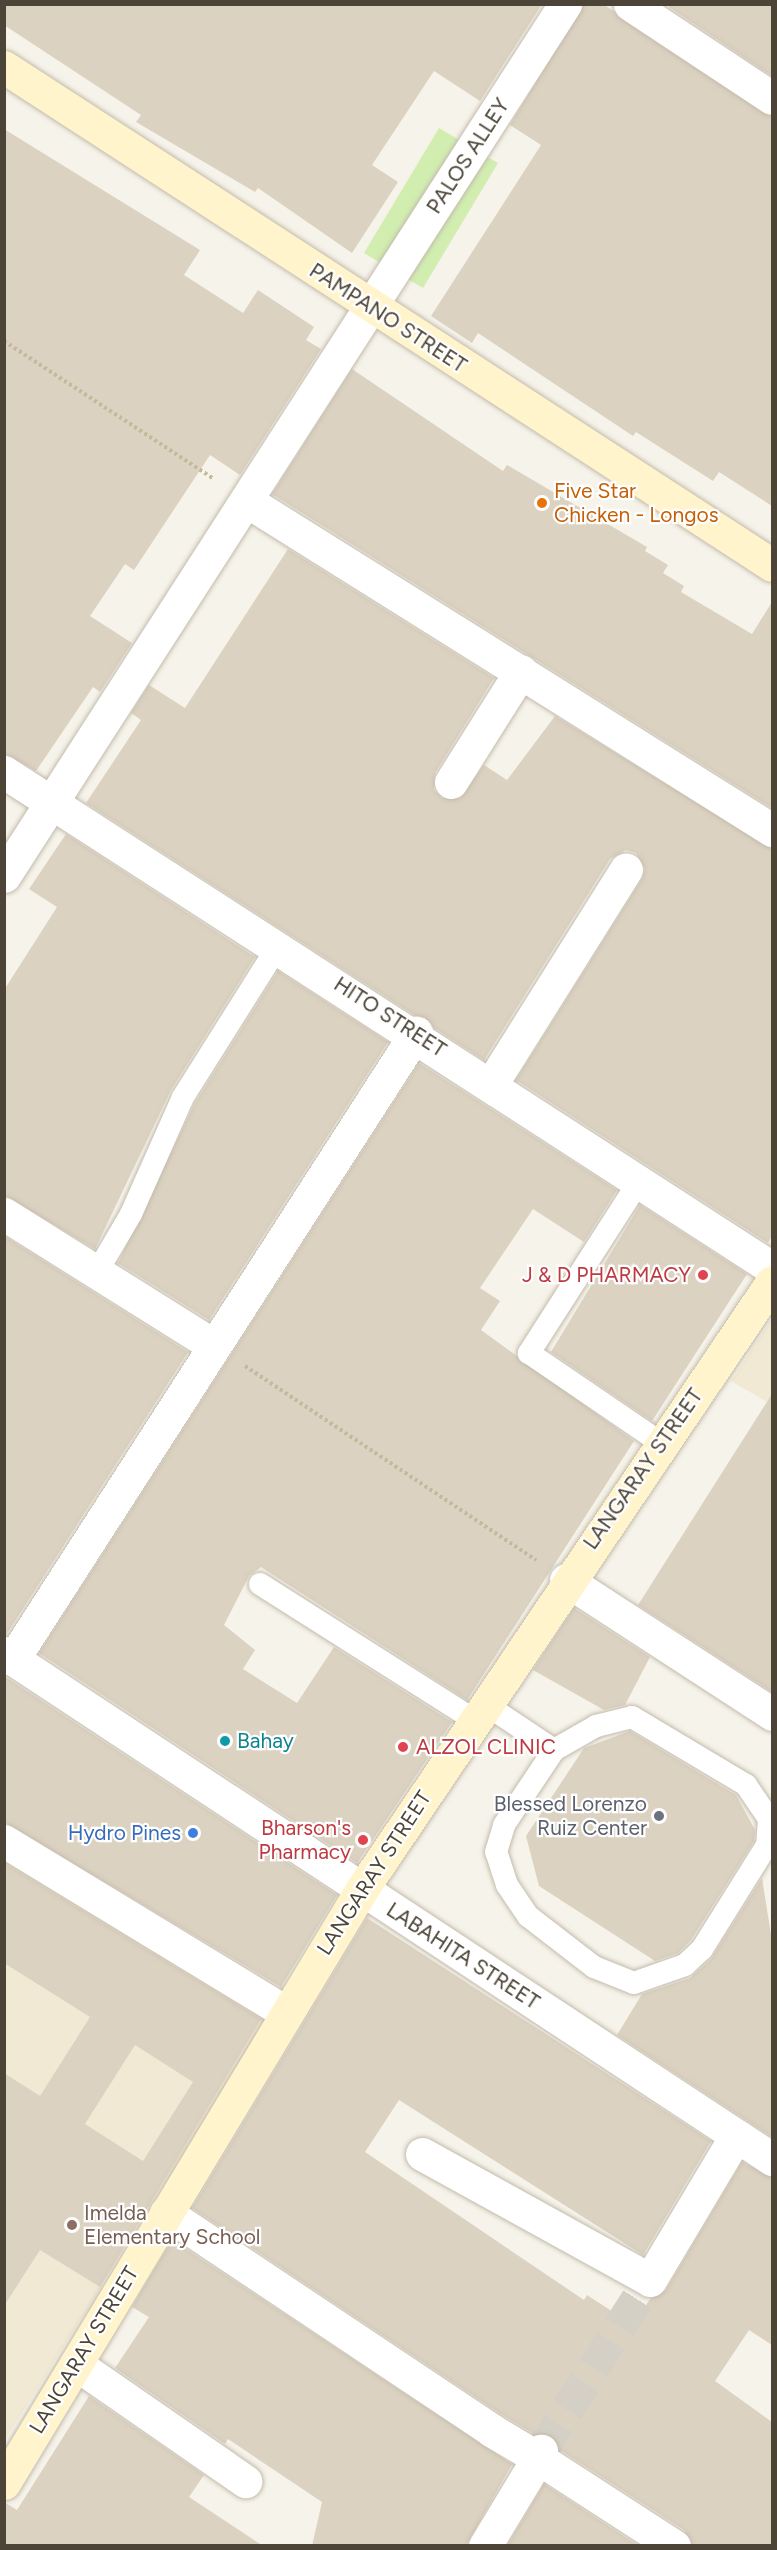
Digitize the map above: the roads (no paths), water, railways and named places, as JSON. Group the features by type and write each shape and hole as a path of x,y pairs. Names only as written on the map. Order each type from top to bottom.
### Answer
{"street":[{"name":"PALOS ALLEY","path":"4,876 53,804 565,4"},
{"path":"630,4 772,98"},
{"name":"PAMPANO STREET","path":"4,67 370,307 772,565"},
{"path":"247,501 772,830"},
{"path":"451,782 521,671"},
{"name":"HITO STREET","path":"4,772 416,1033 772,1268"},
{"path":"492,1083 626,869"},
{"path":"9,1656 416,1033"},
{"path":"4,1214 213,1345"},
{"name":"LANGARAY STREET","path":"4,2483 362,1889 566,1580 772,1282"},
{"path":"566,1580 772,1714"},
{"name":"LABAHITA STREET","path":"9,1656 772,2159"},
{"path":"4,1841 287,2013"},
{"path":"422,2154 645,2286 736,2136"},
{"path":"166,2212 540,2454 674,2546"},
{"path":"76,2364 245,2481"},
{"path":"485,2546 540,2454"}],"lane":[{"path":"97,1272 131,1214 183,1097 278,946"},
{"path":"640,1180 529,1353 661,1443"},
{"path":"260,1584 479,1712 554,1750"},
{"path":"632,1717 746,1785 761,1801 769,1819 767,1845 702,1949 685,1965 634,1983 594,1967 528,1916 507,1885 496,1852 504,1825 554,1750 597,1726 632,1717"}],"tunnel":[{"path":"541,2451 641,2293"}],"place":[{"name":"Five Star Chicken - Longos","path":"542,503"},
{"name":"J & D PHARMACY","path":"703,1275"},
{"name":"Bahay","path":"225,1741"},
{"name":"ALZOL CLINIC","path":"403,1747"},
{"name":"Blessed Lorenzo Ruiz Center","path":"659,1816"},
{"name":"Hydro Pines","path":"193,1833"},
{"name":"Bharson's Pharmacy","path":"363,1840"},
{"name":"Imelda Elementary School","path":"72,2225"}]}
